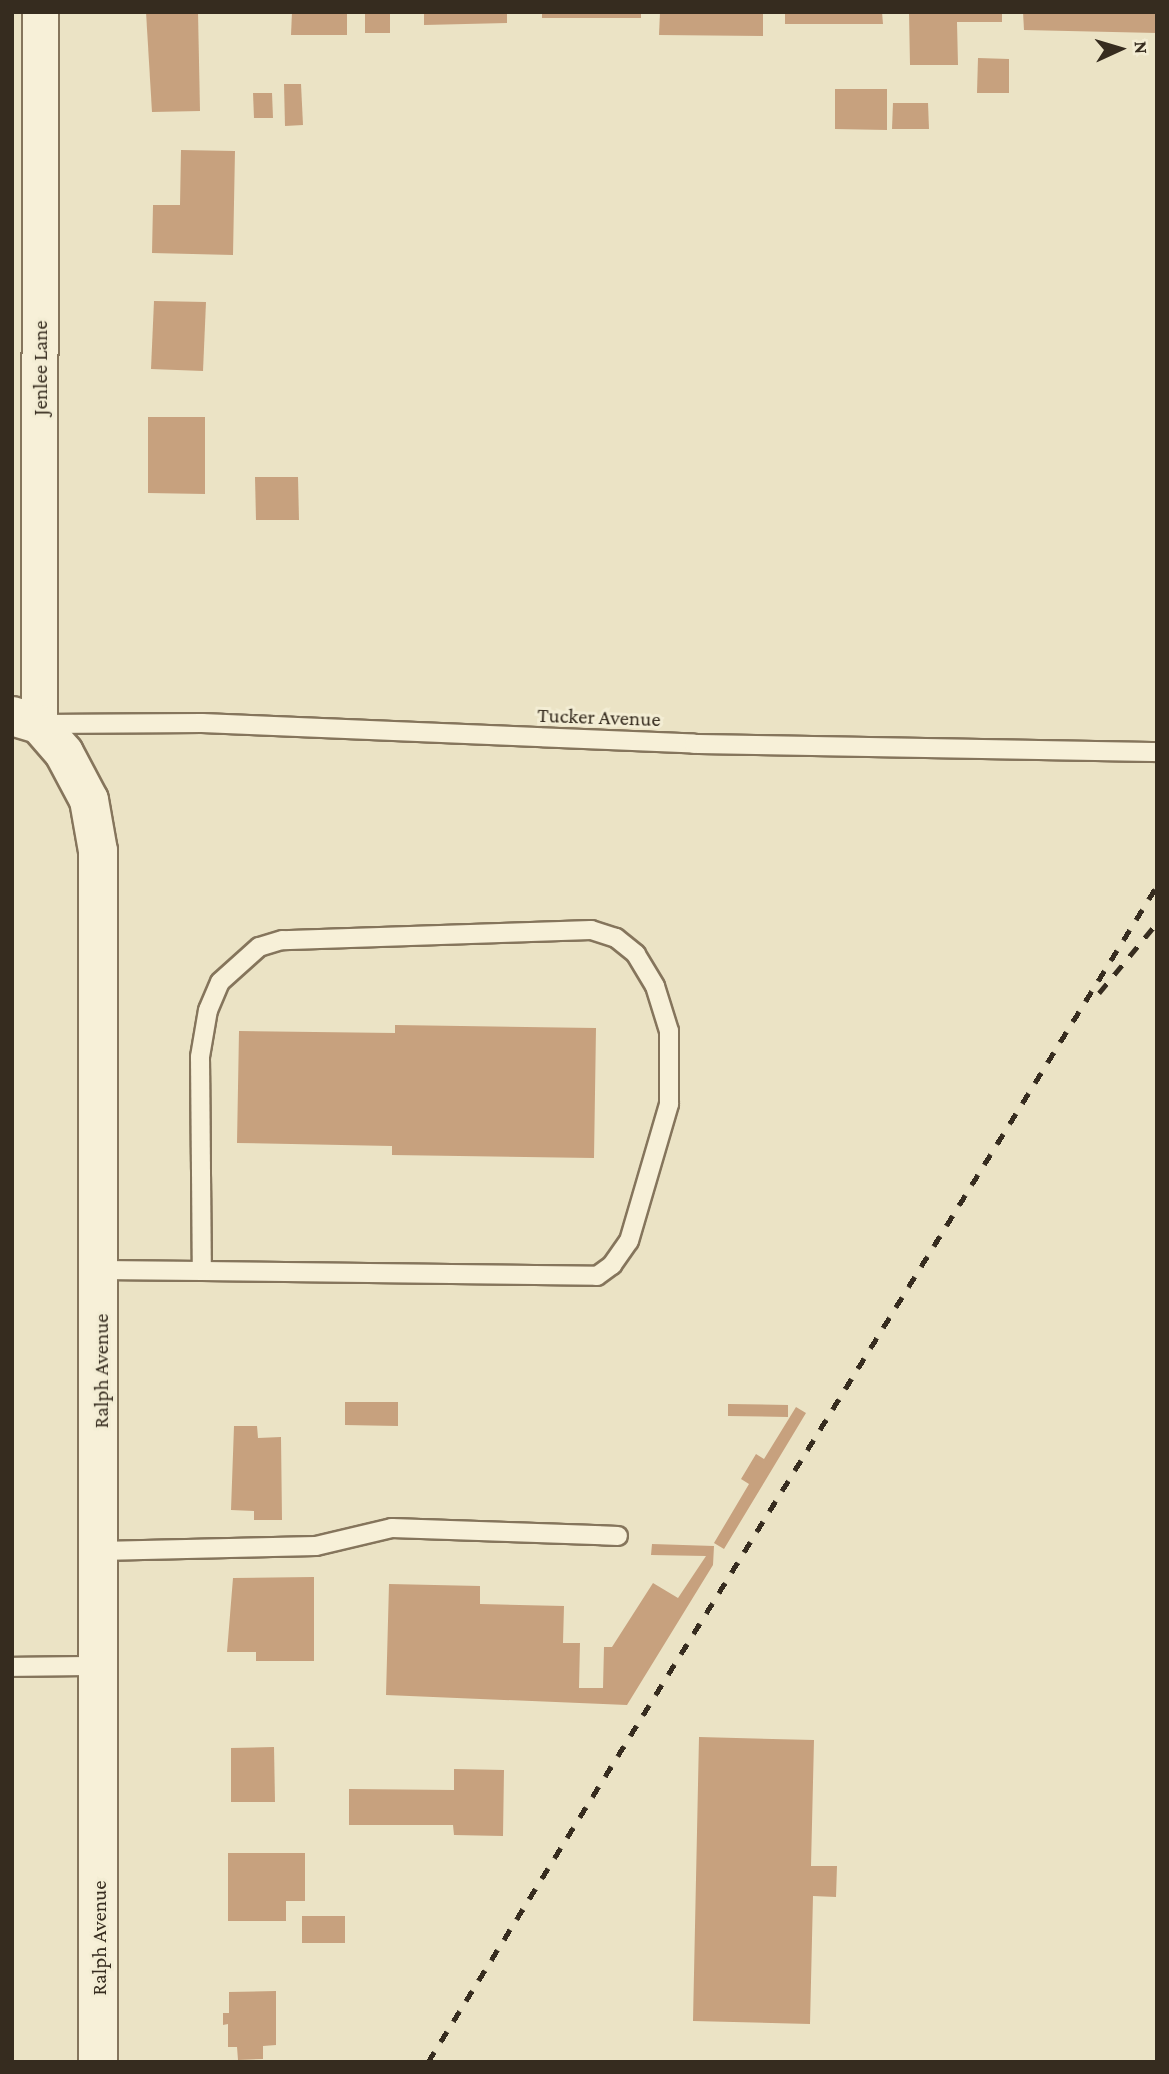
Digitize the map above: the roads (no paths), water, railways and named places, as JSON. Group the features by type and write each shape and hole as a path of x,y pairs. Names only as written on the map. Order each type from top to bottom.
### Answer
{"street":[{"name":"Jenlee Lane","path":"26,720 40,12"},
{"name":"Ralph Avenue","path":"26,720 64,752 89,800 98,851 101,1270 98,2062"}],"lane":[{"name":"Tucker Avenue","path":"26,720 202,723 694,744 1157,752"},
{"path":"101,1270 597,1276 605,1271 629,1241 669,1104 669,1031 655,986 636,954 616,938 591,930 282,940 259,947 220,982 208,1010 200,1057 202,1271"},
{"path":"100,1551 316,1546 392,1528 618,1536"},
{"path":"12,1667 100,1666"}],"railway":[{"path":"428,2062 1157,886"},
{"path":"1099,993 1157,923"}]}
